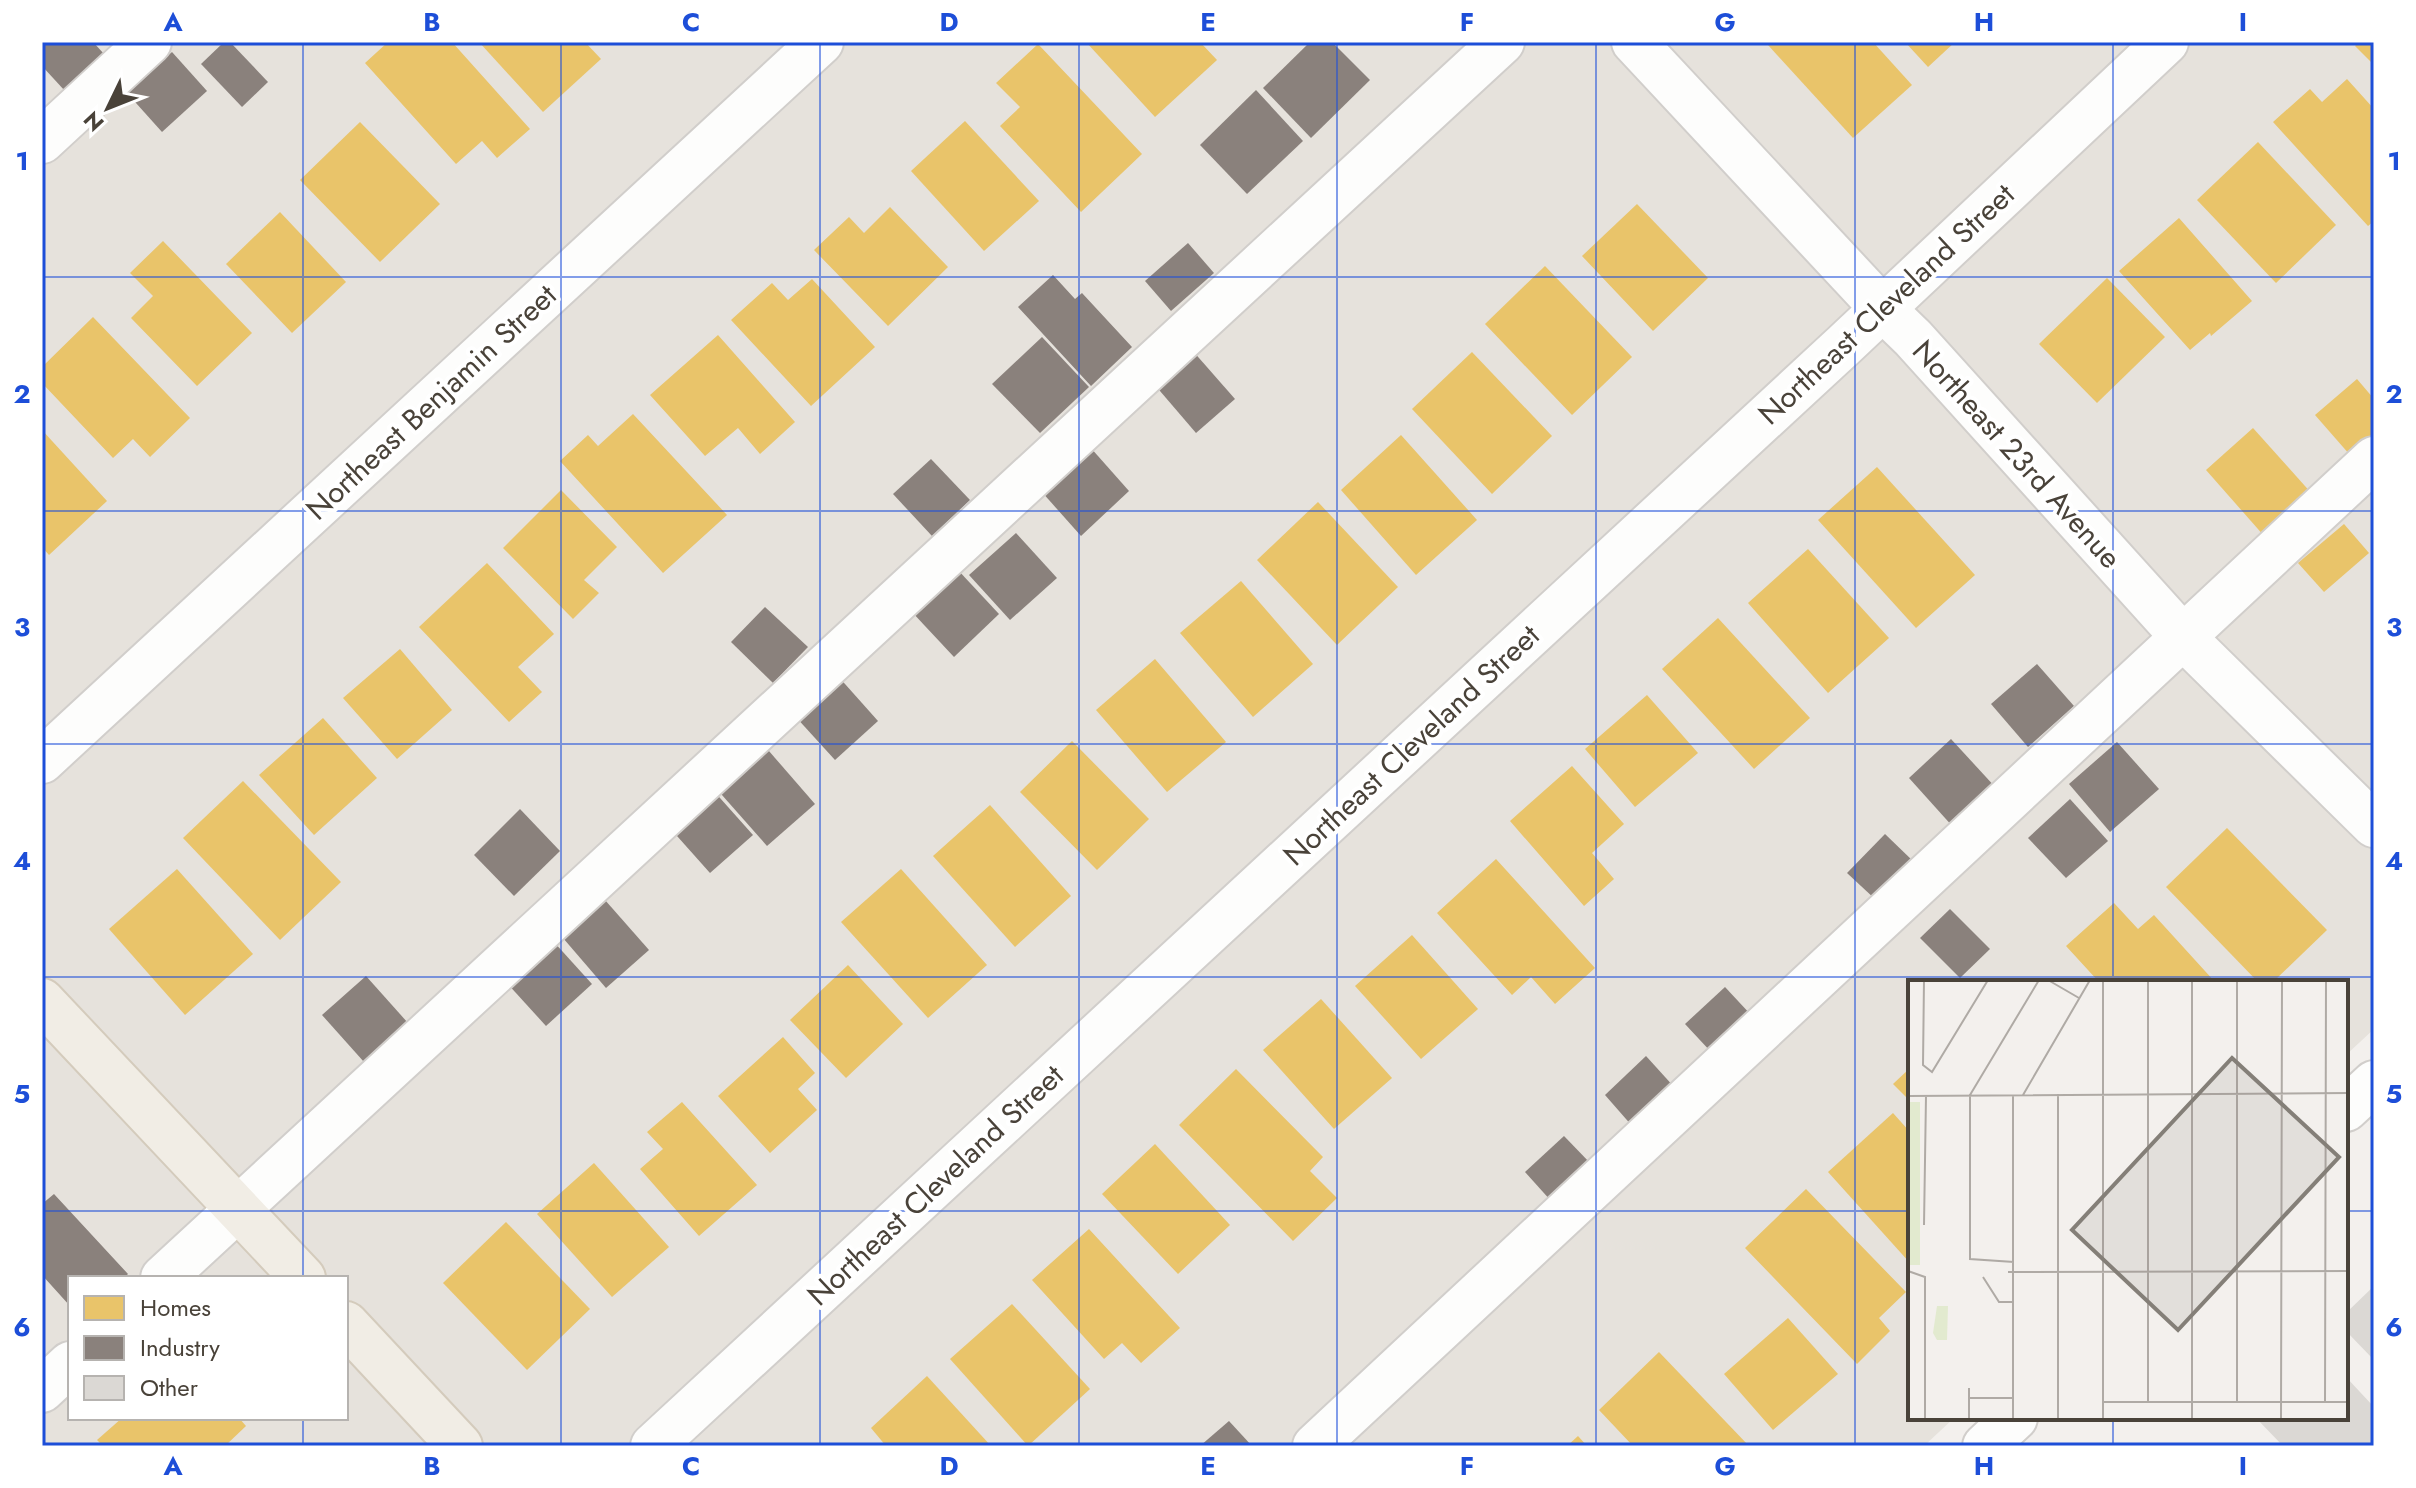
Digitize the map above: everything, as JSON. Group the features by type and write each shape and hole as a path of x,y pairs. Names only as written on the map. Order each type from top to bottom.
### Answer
{"main road":[{"path":"42,1001 301,1276"},
{"path":"348,1326 460,1446"}],"street":[{"path":"42,141 149,42"},
{"name":"Northeast Benjamin Street","path":"42,761 821,42"},
{"path":"165,1276 1502,42"},
{"name":"Northeast 23rd Avenue","path":"1634,42 1913,338 2183,637 2374,825"},
{"name":"Northeast Cleveland Street","path":"653,1446 2166,42"},
{"path":"1315,1446 2374,459"},
{"path":"2348,1107 2374,1083"},
{"path":"42,1390 68,1366"},
{"path":"1985,1446 2013,1420"}],"shaded area":[{"path":"42,42 2374,42 2374,1029 2348,1053 2348,980 1908,980 1908,1420 1952,1420 1924,1446 42,1446"}],"building: Homes":[{"path":"388,42 452,42 530,129 497,158 482,141 456,164 365,63"},
{"path":"479,42 585,42 601,59 543,112"},
{"path":"1086,42 1200,42 1217,60 1155,117"},
{"path":"1772,42 1873,42 1912,85 1853,138 1768,45"},
{"path":"1905,42 1955,42 1928,67"},
{"path":"2359,42 2374,42 2374,65 2355,46"},
{"path":"1038,44 1142,154 1081,212 1000,126 1020,107 996,83"},
{"path":"2347,79 2374,109 2374,221 2368,226 2273,122 2310,89 2322,102"},
{"path":"965,121 1039,201 984,251 911,171"},
{"path":"360,122 440,204 380,262 300,180"},
{"path":"2258,142 2336,225 2276,283 2197,200"},
{"path":"1637,204 1708,278 1653,331 1582,256"},
{"path":"890,207 948,267 888,326 814,250 849,217 864,233"},
{"path":"280,212 346,282 292,333 226,264"},
{"path":"2179,218 2252,301 2190,350 2119,271"},
{"path":"163,241 252,333 197,386 131,318 153,296 130,273"},
{"path":"1545,266 1632,357 1572,415 1485,324"},
{"path":"2107,278 2165,337 2097,403 2039,344"},
{"path":"812,279 875,347 811,406 731,320 772,283 788,300"},
{"path":"93,317 190,418 150,457 133,439 113,458 42,383 42,367"},
{"path":"718,335 795,422 760,454 738,428 705,456 650,395"},
{"path":"1472,352 1552,436 1492,494 1412,409"},
{"path":"2357,379 2374,399 2374,434 2350,455 2315,415"},
{"path":"633,414 727,515 663,573 560,461 588,435 598,446"},
{"path":"2253,428 2313,495 2265,537 2206,470"},
{"path":"42,430 107,501 49,555 42,547"},
{"path":"1401,435 1477,520 1416,575 1341,490"},
{"path":"1877,467 1975,575 1916,628 1818,520"},
{"path":"561,490 617,547 584,580 599,593 573,619 503,548"},
{"path":"1318,502 1398,587 1337,645 1257,560"},
{"path":"2344,524 2369,553 2324,592 2298,563"},
{"path":"1808,549 1889,638 1828,693 1748,603"},
{"path":"487,563 554,634 518,667 542,692 509,722 419,627"},
{"path":"1241,581 1313,664 1253,717 1180,633"},
{"path":"1718,618 1810,718 1754,769 1662,669"},
{"path":"400,649 452,710 397,759 343,698"},
{"path":"1155,659 1226,742 1167,792 1096,710"},
{"path":"1647,695 1698,753 1635,807 1585,749"},
{"path":"323,718 377,778 314,835 259,775"},
{"path":"1072,741 1149,819 1097,870 1020,792"},
{"path":"1572,766 1624,824 1592,853 1614,879 1584,906 1510,821"},
{"path":"243,781 341,882 280,940 183,838"},
{"path":"990,805 1071,896 1015,947 933,856"},
{"path":"2227,828 2327,930 2275,980 2256,980 2166,887"},
{"path":"1496,859 1595,968 1555,1004 1531,977 1512,995 1437,913"},
{"path":"177,869 253,954 185,1015 109,929"},
{"path":"901,869 987,965 928,1018 841,922"},
{"path":"2114,903 2138,929 2154,915 2213,980 2097,980 2066,946"},
{"path":"1412,935 1478,1009 1421,1059 1355,986"},
{"path":"848,965 903,1024 846,1078 790,1020"},
{"path":"1321,999 1392,1078 1334,1129 1263,1050"},
{"path":"783,1037 815,1073 798,1089 817,1110 770,1153 718,1096"},
{"path":"1236,1069 1323,1157 1310,1171 1337,1198 1293,1241 1179,1125"},
{"path":"1908,1070 1908,1099 1893,1084"},
{"path":"682,1102 757,1185 699,1236 640,1169 663,1149 647,1132"},
{"path":"1893,1113 1908,1130 1908,1261 1828,1172"},
{"path":"1155,1144 1230,1225 1178,1274 1102,1194"},
{"path":"594,1163 669,1247 612,1297 537,1214"},
{"path":"1806,1189 1906,1292 1879,1318 1890,1331 1857,1364 1745,1248"},
{"path":"506,1222 590,1309 527,1370 443,1283"},
{"path":"1089,1229 1180,1328 1141,1363 1122,1343 1104,1359 1032,1280"},
{"path":"1012,1304 1090,1389 1028,1446 950,1359"},
{"path":"1788,1318 1838,1374 1773,1430 1724,1374"},
{"path":"1659,1352 1749,1446 1633,1446 1599,1410"},
{"path":"927,1376 991,1446 886,1446 871,1428"},
{"path":"120,1420 241,1420 246,1426 225,1446 103,1446 97,1440"},
{"path":"1578,1436 1587,1446 1567,1446"}],"building: Industry":[{"path":"44,42 93,42 105,55 65,91 42,66"},
{"path":"224,42 230,42 268,82 242,107 201,64"},
{"path":"1310,42 1332,42 1370,80 1311,138 1263,88"},
{"path":"172,52 207,91 162,132 127,93"},
{"path":"1256,90 1303,141 1247,194 1200,145"},
{"path":"1188,243 1214,273 1171,311 1145,281"},
{"path":"1053,275 1075,299 1082,293 1132,347 1091,386 1018,307"},
{"path":"1042,337 1089,387 1040,433 992,384"},
{"path":"1192,350 1235,399 1196,433 1154,384"},
{"path":"1090,447 1129,491 1081,536 1041,491"},
{"path":"931,459 970,500 932,536 893,494"},
{"path":"1016,533 1057,578 1010,620 969,575"},
{"path":"957,569 999,614 954,657 911,611"},
{"path":"765,607 808,647 773,683 731,642"},
{"path":"2037,664 2074,706 2028,747 1991,704"},
{"path":"837,675 878,721 835,760 794,715"},
{"path":"1951,739 1997,789 1954,828 1909,778"},
{"path":"2117,742 2159,789 2110,832 2069,784"},
{"path":"762,743 815,804 767,846 714,786"},
{"path":"712,789 753,835 710,873 669,827"},
{"path":"2070,799 2108,841 2066,878 2028,838"},
{"path":"520,809 560,851 514,896 474,855"},
{"path":"1885,834 1914,862 1876,900 1847,873"},
{"path":"605,900 649,950 606,988 563,938"},
{"path":"1950,909 1990,949 1960,978 1920,938"},
{"path":"553,941 592,984 546,1026 506,982"},
{"path":"366,976 408,1023 364,1062 322,1015"},
{"path":"1725,987 1752,1016 1712,1053 1685,1024"},
{"path":"1646,1056 1675,1088 1633,1127 1605,1095"},
{"path":"1564,1136 1592,1165 1552,1202 1525,1172"},
{"path":"54,1194 128,1274 68,1276 68,1304 42,1275 42,1204"},
{"path":"1229,1421 1252,1446 1200,1446"}],"building: Other":[{"path":"2374,1286 2374,1360 2348,1333 2348,1311"},
{"path":"2348,1379 2374,1407 2374,1446 2283,1446 2258,1420 2348,1420"}]}
